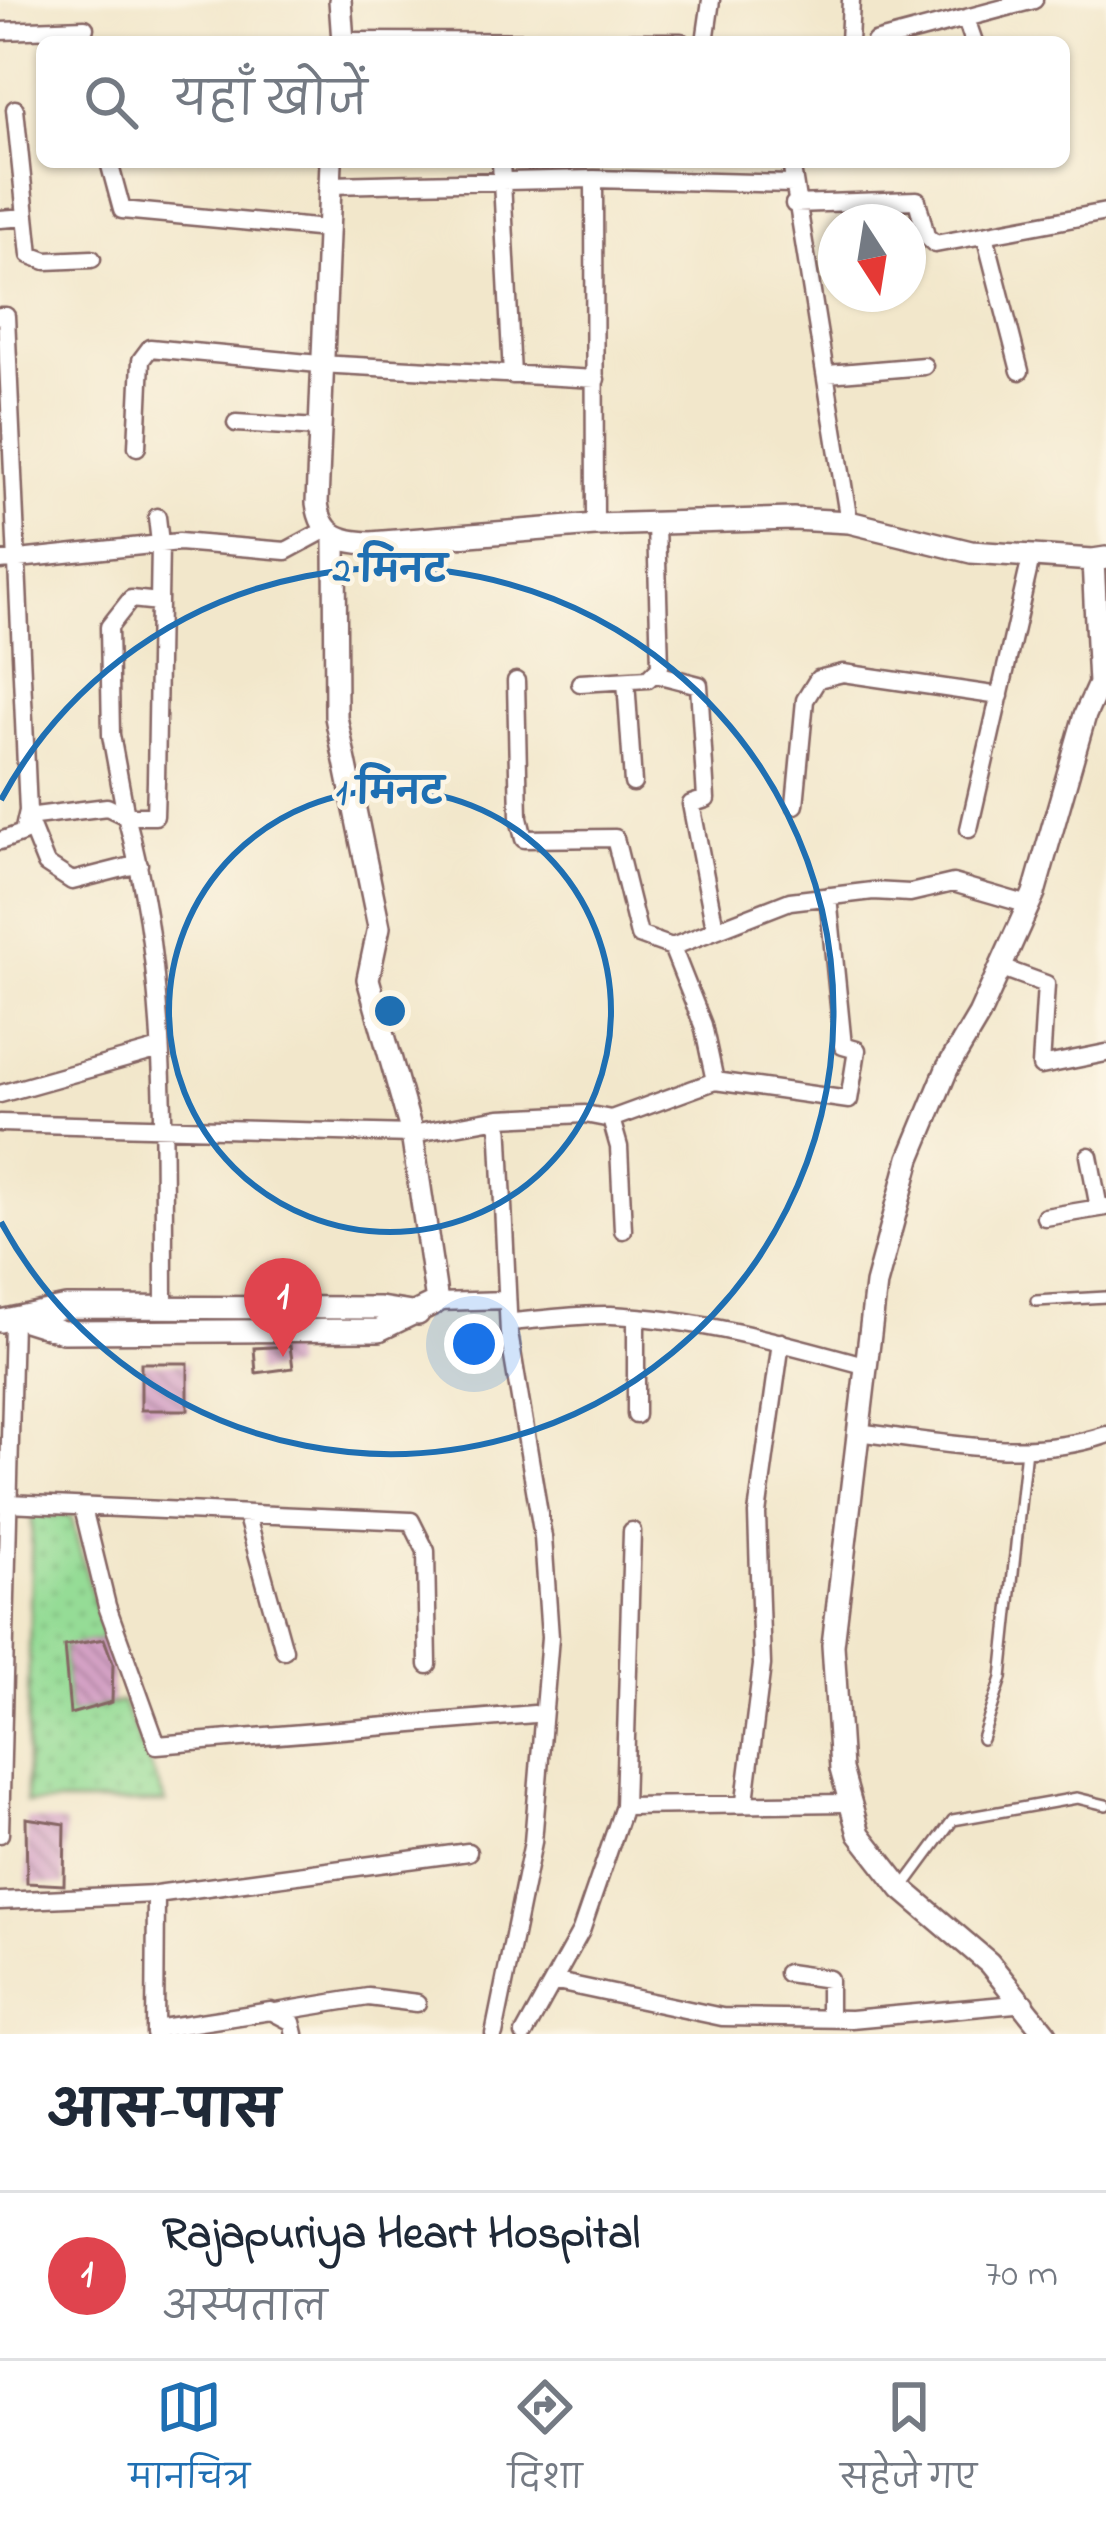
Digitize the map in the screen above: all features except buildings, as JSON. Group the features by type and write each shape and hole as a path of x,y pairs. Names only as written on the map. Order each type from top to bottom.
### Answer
{"street":[{"path":"340,0 343,36"},
{"path":"706,36 711,0"},
{"path":"849,36 851,0"},
{"path":"898,36 1034,0"},
{"path":"966,19 972,36"},
{"path":"0,31 85,28"},
{"path":"15,109 30,254 37,260 92,259"},
{"path":"112,168 122,210 326,229"},
{"path":"792,168 849,522"},
{"path":"428,1308 412,1134 368,979 379,927 336,717 330,534 317,503 330,174 502,171 793,184"},
{"path":"502,171 512,375"},
{"path":"594,178 596,525"},
{"path":"794,204 917,200 930,242 1106,212"},
{"path":"0,219 26,218"},
{"path":"985,235 1020,371"},
{"path":"0,316 6,316 6,560 27,817 46,865 72,881 139,864"},
{"path":"137,446 141,360 150,348 319,364 596,379"},
{"path":"828,374 924,366"},
{"path":"236,423 318,428"},
{"path":"27,817 106,807 125,816 154,816 158,517"},
{"path":"6,560 160,543 207,542 286,551 330,534 370,543 596,525 849,522 971,552 1100,559 1103,680 1085,715 1029,905 1002,968 947,1069 910,1158 875,1284 833,1645 832,1689 847,1803 859,1834 902,1889 989,1963 1026,2003 1046,2034"},
{"path":"656,524 662,657 656,674"},
{"path":"970,829 1031,558"},
{"path":"159,602 131,599 109,627 111,735 139,864 160,1049 164,1306"},
{"path":"580,683 656,674 699,685 709,780 706,799 691,804 715,928"},
{"path":"795,805 805,700 818,679 843,674 1000,696"},
{"path":"516,681 524,839 615,838 639,935 672,947 790,902 873,890 910,893 953,883 1029,905"},
{"path":"626,681 633,783"},
{"path":"0,841 23,833 27,817"},
{"path":"0,1123 412,1134 500,1118 585,1114 611,1119 715,1081 849,1100 857,1049 843,1046 828,896"},
{"path":"672,947 703,1024 715,1081"},
{"path":"1002,968 1046,985 1041,1066 1106,1053"},
{"path":"0,1094 160,1049"},
{"path":"494,2034 540,1798 550,1636 543,1537 509,1322 500,1118"},
{"path":"611,1119 619,1148 623,1230"},
{"path":"1045,1217 1102,1207 1089,1156"},
{"path":"13,1320 65,1307 428,1308 507,1300"},
{"path":"13,1320 63,1332 283,1333 379,1330 428,1308"},
{"path":"509,1322 637,1318 781,1342 864,1365"},
{"path":"636,1415 637,1318"},
{"path":"0,1834 13,1320"},
{"path":"746,1801 761,1680 757,1514 781,1342"},
{"path":"857,1432 1026,1449 1106,1435"},
{"path":"8,1503 411,1521 426,1551 428,1665"},
{"path":"83,1508 106,1606 157,1745 534,1714"},
{"path":"247,1517 284,1650"},
{"path":"524,2034 557,1982 600,1884 624,1805 632,1531"},
{"path":"624,1805 847,1803"},
{"path":"0,1901 156,1894 468,1852"},
{"path":"156,1894 155,2032 368,1997 417,2003"},
{"path":"787,1973 829,1979 829,2019"},
{"path":"557,1982 767,2026 1026,2003"},
{"path":"276,2012 292,2022 295,2034"}],"lane":[{"path":"1036,1301 1106,1297"},
{"path":"982,1739 1002,1678 1026,1449"},
{"path":"902,1889 953,1820 1077,1798 1106,1805"}],"green space":[{"path":"32,1515 71,1516 104,1639 64,1647 70,1713 122,1702 166,1803 26,1803"}],"place":[{"name":"Rajapuriya Heart Hospital","path":"283,1357"}]}
